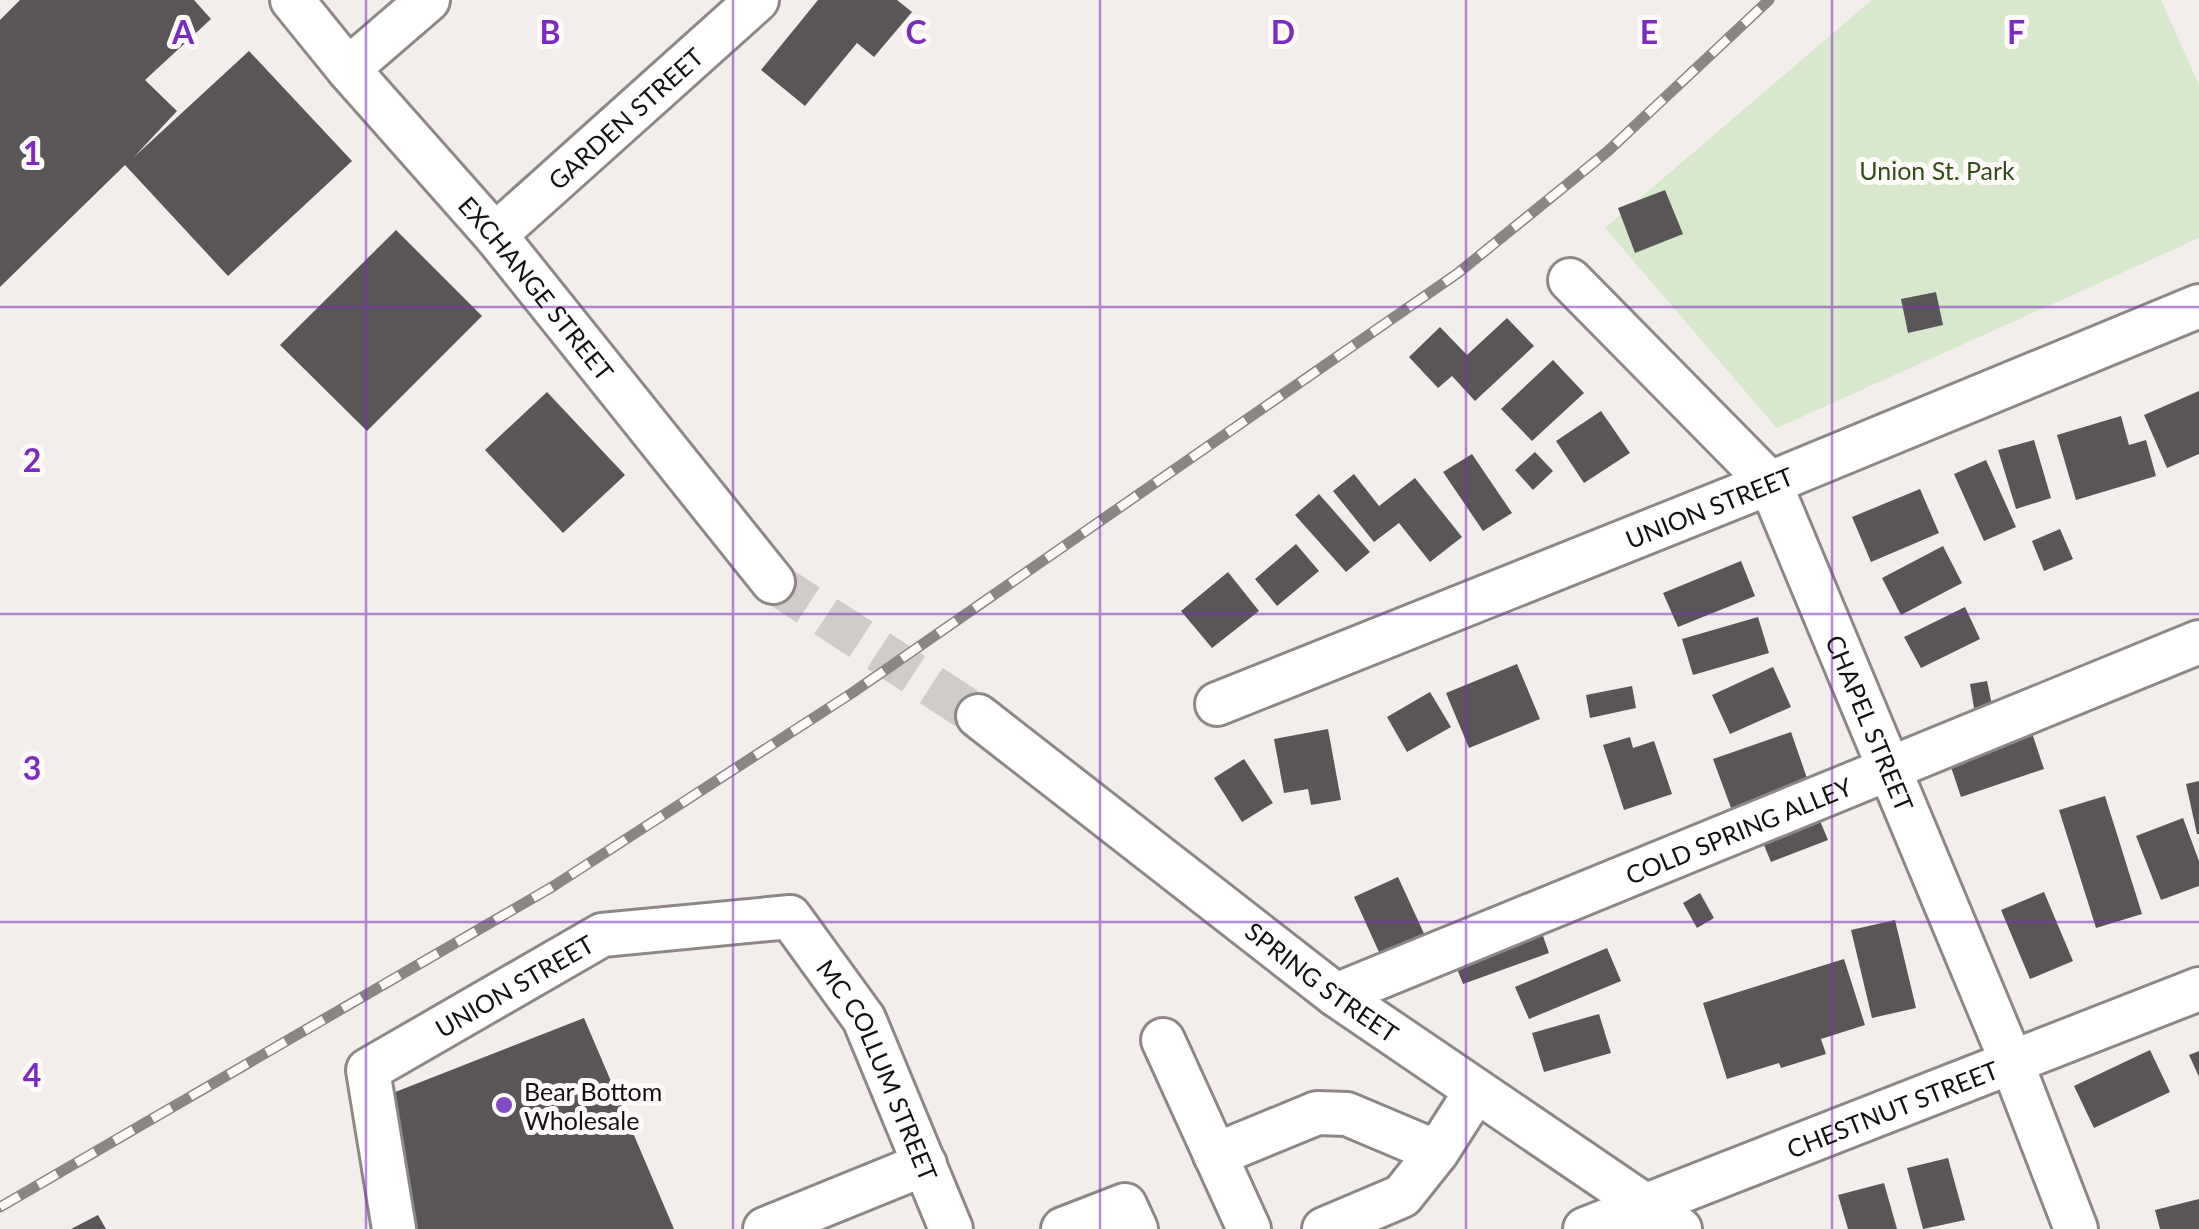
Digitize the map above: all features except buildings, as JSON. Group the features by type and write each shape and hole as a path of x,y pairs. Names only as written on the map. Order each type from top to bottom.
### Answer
{"street":[{"name":"EXCHANGE STREET","path":"292,0 495,235 773,582"},
{"path":"348,69 428,0"},
{"name":"GARDEN STREET","path":"495,235 758,0"},
{"name":"CHAPEL STREET","path":"1570,280 1770,483 2012,1063 2076,1229"},
{"name":"UNION STREET","path":"1217,704 2199,306"},
{"name":"COLD SPRING ALLEY","path":"1336,995 2199,642"},
{"name":"SPRING STREET","path":"978,716 1336,995 1680,1229"},
{"name":"UNION STREET","path":"394,1229 368,1070 602,935 790,916"},
{"name":"MC COLLUM STREET","path":"790,916 864,1019 951,1229"},
{"name":"CHESTNUT STREET","path":"1585,1229 2199,989"},
{"path":"1163,1040 1249,1229"},
{"path":"1324,1229 1402,1196 1437,1152 1476,1091"},
{"path":"1215,1155 1317,1113 1347,1114 1437,1152"},
{"path":"765,1229 925,1164"},
{"path":"1063,1229 1126,1205 1136,1229"}],"green space":[{"name":"Union St. Park","path":"1872,0 2161,0 2199,85 2199,238 1777,428 1605,228"}],"tunnel":[{"path":"773,582 978,716"}],"railway":[{"path":"0,1207 552,887 852,693 1458,273 1608,151 1769,0"}],"place":[{"name":"Bear Bottom Wholesale","path":"504,1105"}]}
